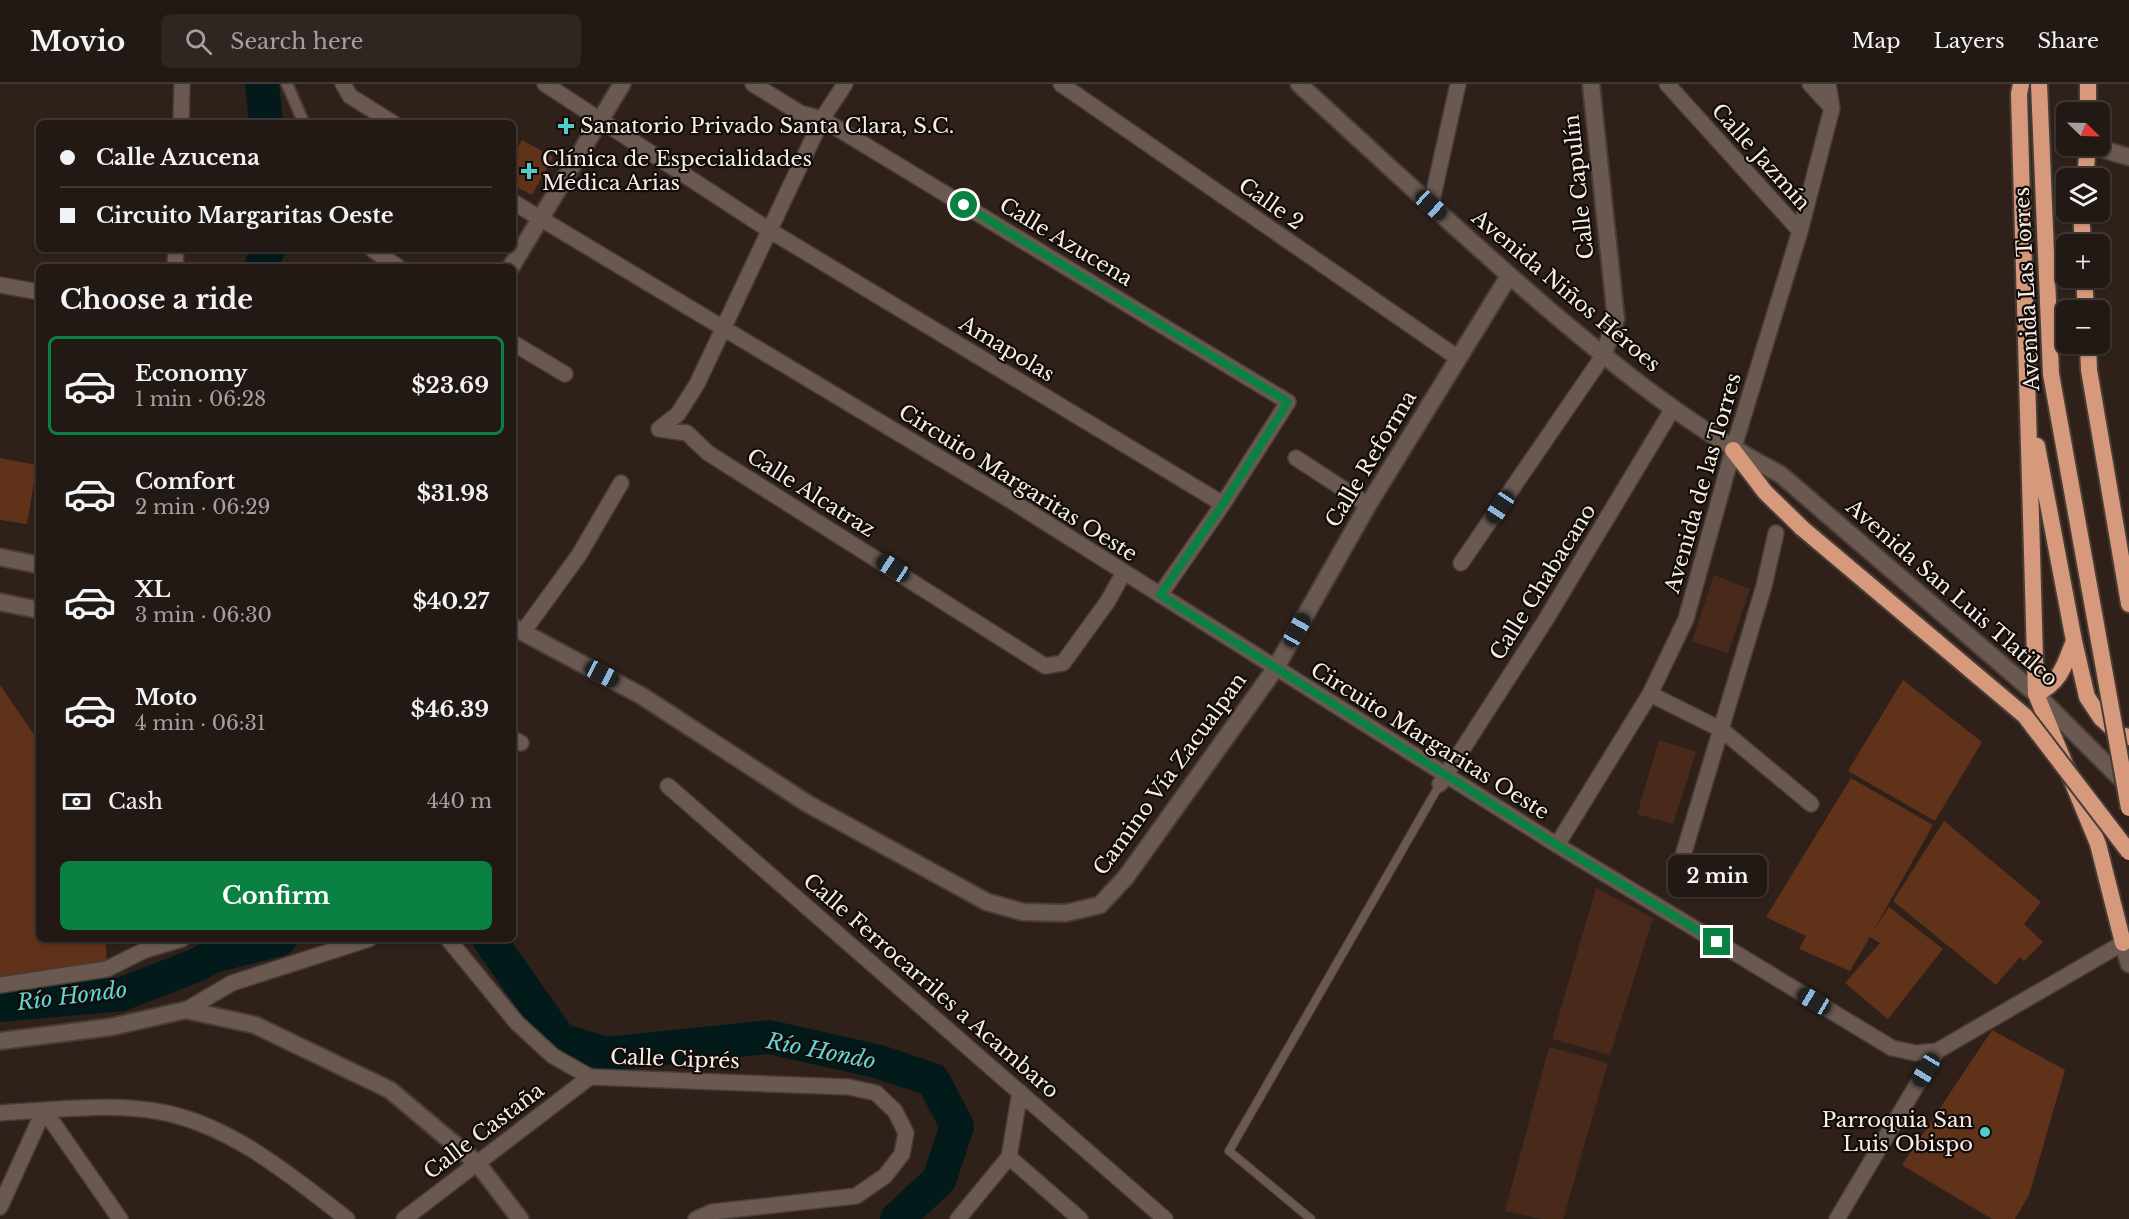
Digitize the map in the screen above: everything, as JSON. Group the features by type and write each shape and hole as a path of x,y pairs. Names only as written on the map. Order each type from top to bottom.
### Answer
{"highway":[{"path":"2021,84 2019,94 2036,694 2097,844 2126,943"},
{"name":"Avenida Las Torres","path":"2039,84 2051,375 2129,808"},
{"path":"2088,84 2088,102"},
{"path":"2088,354 2089,370 2129,604"},
{"path":"2028,394 2074,641 2087,697 2101,718 2120,735 2129,737"},
{"path":"1733,450 1765,492 1802,528 2025,716 2129,852"},
{"path":"2036,694 2053,686 2063,669 2074,641"}],"street":[{"path":"181,120 182,84"},
{"path":"287,84 303,120"},
{"path":"342,84 350,96 388,120"},
{"name":"Amapolas","path":"544,84 769,230 1223,504"},
{"path":"513,264 622,84"},
{"name":"Calle Azucena","path":"753,84 800,113 822,119 1288,402 1223,504"},
{"path":"723,328 822,119 845,84"},
{"name":"Calle 2","path":"1061,84 1458,358"},
{"name":"Avenida Niños Héroes","path":"1299,84 1509,276 1603,356 1672,410 1733,450"},
{"path":"1431,205 1458,84"},
{"name":"Calle Capulín","path":"1591,84 1616,319 1603,356"},
{"name":"Calle Jazmín","path":"1667,84 1800,231"},
{"path":"1810,84 1832,108"},
{"path":"1828,84 1832,108"},
{"name":"Avenida de las Torres","path":"1557,845 1650,694 1686,619 1733,450 1800,231 1832,108"},
{"path":"2110,152 2129,157"},
{"name":"Circuito Margaritas Oeste","path":"516,204 1124,572 1443,779 1557,845 1892,1048 1916,1053 1937,1052"},
{"path":"376,252 394,264"},
{"name":"Calle Reforma","path":"1275,669 1368,505 1509,276"},
{"path":"0,285 36,291"},
{"name":"Calle Alcatraz","path":"723,328 697,384 678,414 659,429 687,434 708,453 1045,666 1063,663 1108,601 1124,572"},
{"path":"516,345 565,374"},
{"path":"1461,563 1603,356"},
{"name":"Calle Chabacano","path":"1443,779 1545,621 1672,410"},
{"name":"Avenida San Luis Tlatilco","path":"1733,450 1780,474 2036,694 2129,787"},
{"path":"1296,458 1368,505"},
{"path":"518,630 579,555 621,483"},
{"path":"1160,595 1223,504"},
{"path":"1681,862 1764,586 1776,533"},
{"path":"0,557 36,564"},
{"path":"0,602 36,609"},
{"name":"Camino Vía Zacualpan","path":"518,630 642,696 808,804 987,902 1023,912 1066,913 1100,905 1126,878 1275,669"},
{"path":"1650,694 1722,730 1811,804"},
{"name":"Calle Ferrocarriles a Acambaro","path":"668,786 1164,1219"},
{"path":"0,985 107,969 145,950 172,942"},
{"path":"0,1041 111,1028 186,1010 232,983 360,942"},
{"name":"Calle Ciprés","path":"450,942 517,1023 553,1056 590,1077 849,1087 876,1093 896,1111 906,1133 902,1154 885,1176 856,1196 712,1212 696,1219"},
{"path":"1837,1219 1937,1052 2126,943 2129,964"},
{"path":"186,1010 255,1024 390,1090 478,1164 520,1219"},
{"name":"Calle Castaña","path":"404,1219 590,1077"},
{"path":"958,1219 1009,1157 1020,1092"},
{"path":"0,1113 97,1108 156,1111 200,1124 243,1145 285,1171 347,1219"},
{"path":"0,1207 44,1110"},
{"path":"44,1110 120,1219"},
{"path":"1009,1157 1080,1219"}],"lane":[{"path":"1311,1219 1229,1151 1443,779"}],"shaded area":[{"path":"1714,575 1750,589 1728,653 1692,641"},
{"path":"1659,740 1696,752 1673,824 1637,814"},
{"path":"1596,888 1653,918 1610,1055 1552,1039"},
{"path":"1549,1047 1608,1063 1563,1219 1542,1219 1505,1211"}],"building":[{"name":"Clínica de Especialidades Médica Arias","path":"522,140 553,157 532,195 516,187 516,151"},
{"path":"0,458 36,465 27,524 0,520"},
{"path":"1903,680 1982,742 1935,821 1848,771"},
{"path":"0,685 36,738 36,942 105,942 107,962 0,977"},
{"path":"1851,778 1933,825 1872,933 1889,907 1943,949 1888,1019 1845,983 1880,943 1870,937 1850,971 1799,949 1806,936 1766,917"},
{"path":"1944,821 2041,902 2024,924 2043,942 2024,961 2020,957 1996,985 1893,901"},
{"name":"Parroquia San Luis Obispo","path":"1992,1030 2065,1070 2029,1195 2015,1219 1992,1219 1902,1165"}],"waterway":[{"path":"262,84 266,120"},
{"path":"262,264 267,252"},
{"name":"Río Hondo","path":"0,1005 122,994 197,965 213,956 268,942"},
{"name":"Río Hondo","path":"491,942 560,1040 607,1054 769,1037 880,1062 933,1080 957,1126 939,1180 897,1219"}],"place":[{"name":"Sanatorio Privado Santa Clara, S.C.","path":"566,126"},
{"name":"Clínica de Especialidades Médica Arias","path":"529,171"},
{"name":"Parroquia San Luis Obispo","path":"1985,1132"}],"route":[{"path":"964,205 1288,402 1223,504 1160,595 1557,845 1717,942"}]}
